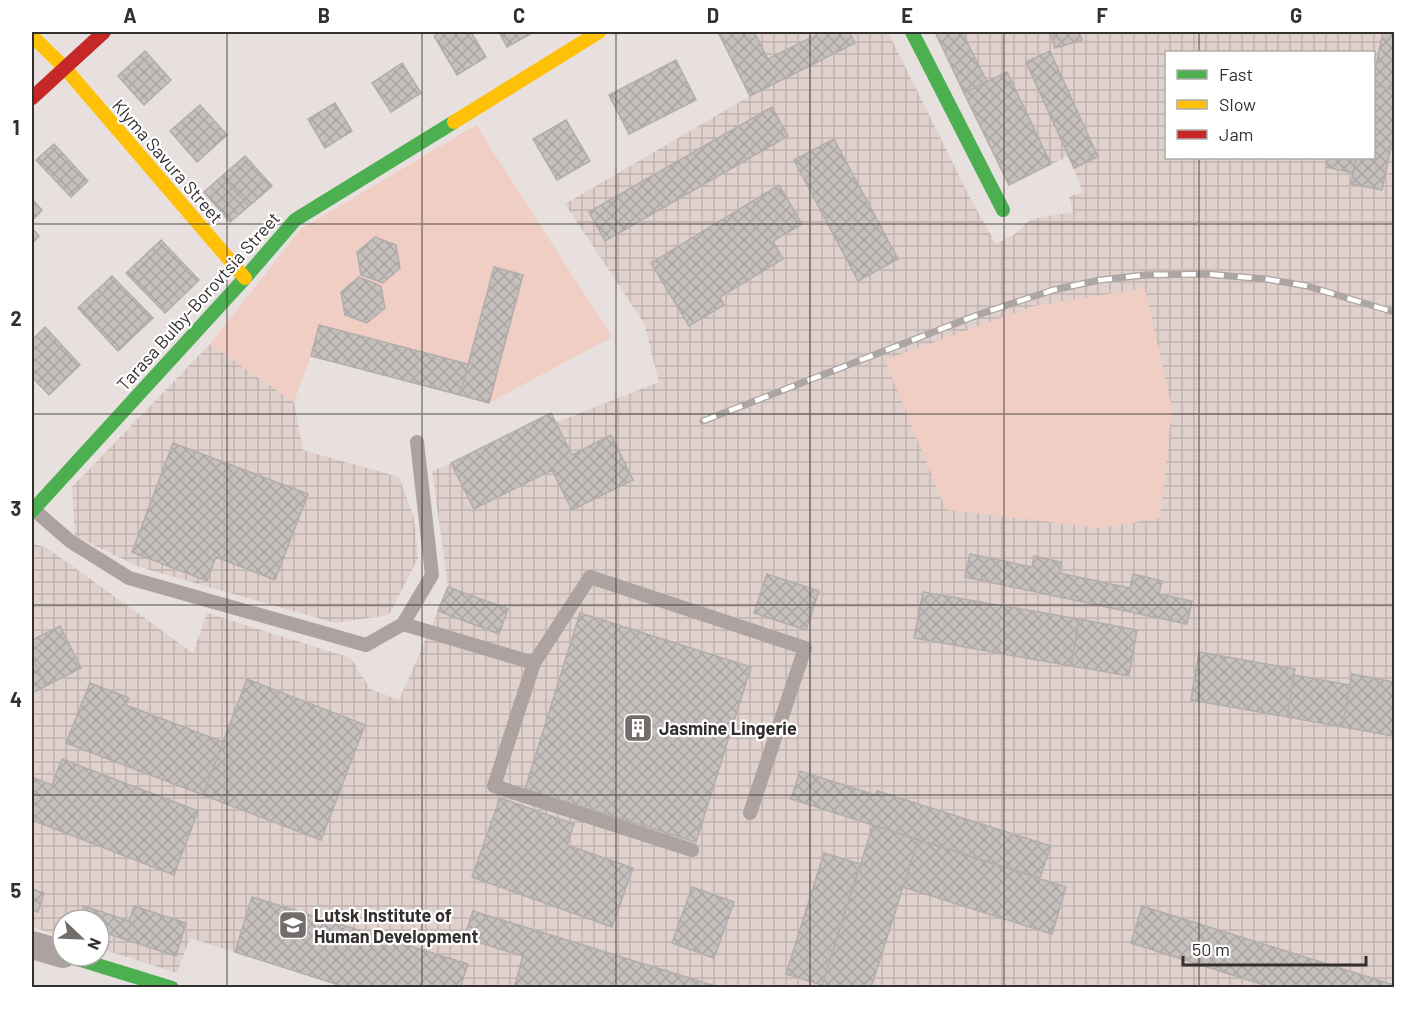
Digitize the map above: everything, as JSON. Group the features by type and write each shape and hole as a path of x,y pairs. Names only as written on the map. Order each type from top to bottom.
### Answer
{"street":[{"path":"32,98 104,32"},
{"name":"Tarasa Bulby-Borovtsia Street","path":"32,510 245,278 295,220 599,32"},
{"path":"912,32 1003,210"},
{"name":"Klyma Savura Street","path":"32,36 64,67 245,278"},
{"path":"32,945 51,951"},
{"path":"108,968 172,987"}],"lane":[{"path":"32,510 70,541 129,578 366,645 404,624 432,575 417,442"},
{"path":"692,850 494,786 534,663 590,577 805,648 750,813"},
{"path":"404,624 534,663"}],"shaded area":[{"path":"718,32 888,32 969,196 996,244 1015,234 1031,219 1073,212 1069,196 1083,193 1069,156 1009,185 935,32 1394,32 1394,987 348,988 190,938 177,973 111,952 111,908 51,908 51,933 32,927 32,543 47,548 193,653 207,613 351,658 370,689 399,700 448,587 432,471 659,382 644,323 565,204 750,96"},
{"path":"476,125 612,337 489,403 523,275 494,267 468,364 319,325 311,356 294,402 210,344 301,229"},
{"path":"1145,288 1172,409 1160,518 1102,528 946,510 885,360 1034,306"},
{"path":"210,344 294,402 303,450 399,477 414,518 418,558 389,615 335,623 139,567 75,536 72,487"}],"building":[{"path":"441,32 471,32 486,57 457,75 434,36"},
{"path":"499,32 534,32 507,47"},
{"path":"718,32 754,32 768,59 822,32 849,32 855,43 750,96"},
{"path":"935,32 962,32 987,82 964,93"},
{"path":"1050,32 1079,32 1082,40 1055,48"},
{"path":"1383,32 1394,32 1394,70 1391,89 1375,85 1375,70"},
{"path":"145,51 171,80 144,105 118,76"},
{"path":"1050,51 1098,157 1074,168 1026,62"},
{"path":"676,60 696,100 629,134 609,95"},
{"path":"402,63 421,93 391,112 372,83"},
{"path":"1007,72 1051,164 1009,185 964,93"},
{"path":"1375,85 1394,90 1394,132 1382,190 1351,184 1356,159 1375,159"},
{"path":"335,103 352,131 325,148 308,119"},
{"path":"200,105 227,135 197,162 170,131"},
{"path":"772,107 788,136 605,241 589,212"},
{"path":"566,120 590,161 557,180 533,139"},
{"path":"834,139 898,259 858,281 794,160"},
{"path":"54,144 88,181 71,197 36,160"},
{"path":"245,156 272,186 249,206 222,176"},
{"path":"1328,159 1356,159 1353,173 1326,167"},
{"path":"222,176 249,206 230,222 204,192"},
{"path":"779,185 802,224 773,241 783,259 720,297 724,305 689,326 651,263"},
{"path":"32,199 42,210 32,221"},
{"path":"32,228 39,236 32,244"},
{"path":"375,237 396,245 400,268 383,283 361,275 357,252"},
{"path":"161,240 199,280 165,313 126,273"},
{"path":"494,267 523,275 489,403 460,395"},
{"path":"112,276 153,318 118,351 78,308"},
{"path":"359,277 381,286 385,308 367,323 345,315 341,292"},
{"path":"319,325 468,364 460,395 311,356"},
{"path":"45,327 80,365 49,395 32,377 32,340"},
{"path":"551,413 572,455 611,435 633,480 572,510 552,470 474,509 451,463"},
{"path":"173,443 308,494 275,580 216,557 207,581 132,552"},
{"path":"970,554 1032,567 1034,556 1061,562 1059,573 1130,588 1133,574 1162,581 1159,594 1192,601 1187,624 965,577"},
{"path":"767,574 819,591 806,630 754,613"},
{"path":"448,587 508,609 499,634 438,611"},
{"path":"923,592 1079,619 1071,666 914,638"},
{"name":"Jasmine Lingerie","path":"580,613 751,667 696,842 525,789"},
{"path":"1079,619 1137,630 1129,676 1071,666"},
{"path":"60,626 81,668 46,686 32,657 32,640"},
{"path":"1199,652 1295,669 1287,717 1191,700"},
{"path":"32,657 46,686 32,693"},
{"path":"1352,674 1394,682 1394,736 1342,727"},
{"path":"1294,675 1350,685 1342,727 1287,717"},
{"path":"247,679 365,725 321,840 203,795"},
{"path":"90,683 129,698 126,705 223,742 203,795 66,743"},
{"path":"62,759 198,811 174,875 32,820 32,777 52,785"},
{"path":"800,771 875,795 877,791 1051,846 1040,878 791,799"},
{"path":"500,798 574,824 567,845 633,868 612,927 472,877"},
{"path":"873,825 918,840 871,988 830,988 822,985"},
{"path":"918,840 1066,887 1052,934 903,887"},
{"path":"824,853 860,864 822,985 786,974"},
{"path":"692,887 734,902 714,958 672,943"},
{"path":"32,889 44,893 38,912 32,910"},
{"name":"Lutsk Institute of Human Development","path":"252,897 468,964 460,988 348,988 235,952"},
{"path":"134,906 186,923 176,956 111,935 111,915 129,921"},
{"path":"1142,906 1394,985 1394,988 1274,988 1131,943"},
{"path":"473,911 715,986 714,988 514,988 523,956 464,938"}],"railway":[{"path":"703,421 980,314 1053,290 1100,280 1145,275 1206,274 1266,279 1307,286 1394,312"}],"traffic: fast":[{"path":"912,32 1003,210"},
{"path":"32,511 295,220 454,122"},
{"path":"107,968 172,988"}],"traffic: slow":[{"path":"454,122 599,32"},
{"path":"32,36 64,67 245,278"}],"traffic: jam":[{"path":"32,98 104,32"}],"place":[{"name":"Jasmine Lingerie","path":"638,728"},
{"name":"Lutsk Institute of Human Development","path":"293,925"}]}
